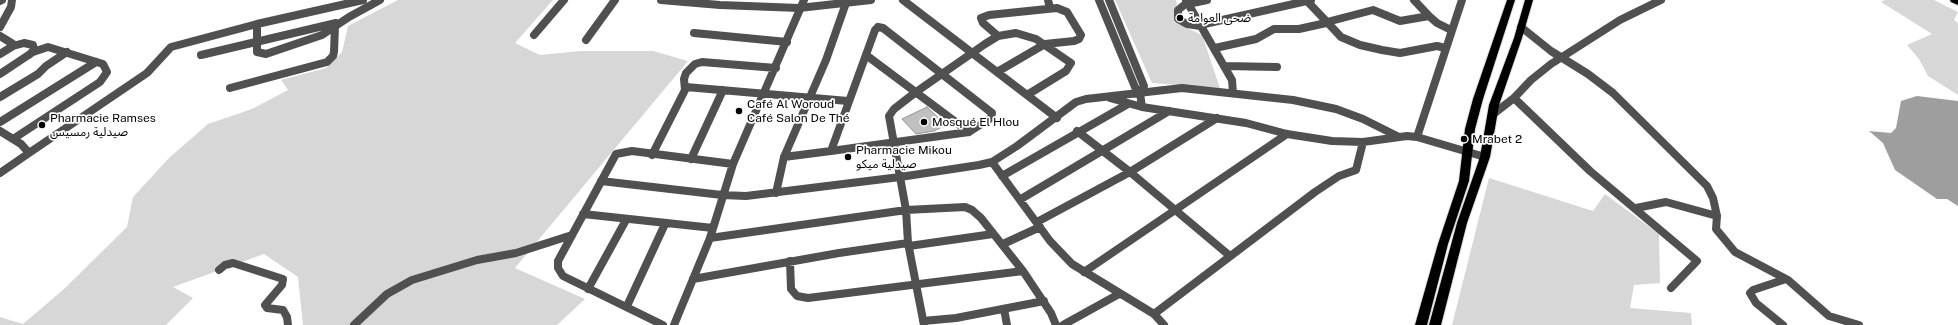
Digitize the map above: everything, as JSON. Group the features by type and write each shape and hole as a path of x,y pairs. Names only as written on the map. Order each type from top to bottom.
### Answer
{"main road":[{"path":"1421,325 1443,244 1464,181 1470,129 1478,99 1511,0"},
{"path":"1435,325 1462,223 1485,157 1492,115 1502,79 1529,0"},
{"path":"1954,0 1958,2"}],"street":[{"path":"0,27 11,7 12,0"},
{"path":"0,173 147,72 171,47 256,24 363,0"},
{"path":"256,24 257,52 266,54 310,40 380,0"},
{"path":"534,34 564,0"},
{"path":"586,40 615,0"},
{"path":"661,0 720,5 799,8 870,0"},
{"path":"674,325 710,238 722,195 733,164 765,94 787,42 799,8 804,0"},
{"path":"903,0 971,54 1057,118"},
{"path":"1048,0 1050,8"},
{"path":"1099,0 1135,87 1140,93 1142,107"},
{"path":"1109,0 1144,86 1140,93"},
{"path":"1207,0 1187,2 1178,10 1178,19 1187,24 1200,26 1309,0 1326,23 1337,34 1347,40 1382,50 1400,53 1437,46 1445,48"},
{"path":"1414,0 1437,23 1451,30"},
{"path":"1417,137 1462,0"},
{"path":"1492,115 1514,98 1530,80 1560,58 1620,20 1660,0"},
{"path":"1187,2 1200,26 1215,48 1233,83 1233,93"},
{"path":"776,193 784,158 830,50 846,3"},
{"path":"997,72 1044,44 1074,41 1080,37 1078,28 1067,12 1061,8 989,15 981,18 983,23 998,36"},
{"path":"1215,48 1256,39 1274,29 1299,29 1373,10 1400,21 1429,16"},
{"path":"200,56 338,24"},
{"path":"230,88 327,62 333,56 338,24"},
{"path":"784,158 969,132 991,118 992,113 944,74 880,27 877,27 874,30 831,151"},
{"path":"1521,27 1560,58 1588,74 1613,93 1707,186 1713,198 1717,216 1716,229 1735,252 1786,279 1839,325"},
{"path":"694,33 787,42"},
{"path":"1027,95 1070,67 1069,60 1030,36 1016,34 998,36 916,92 894,109 889,116 906,210 908,245 923,323 956,322 1004,309 1044,301"},
{"path":"0,36 12,42 13,46"},
{"path":"0,54 13,46 24,43 33,45 34,50 29,55"},
{"path":"0,74 29,55 48,46 96,62 105,66 107,72 100,82 13,139"},
{"path":"0,97 38,74 46,66 68,52"},
{"path":"866,55 969,132"},
{"path":"0,122 96,62"},
{"path":"652,155 686,87 684,79 686,73 698,62 776,68"},
{"path":"1224,66 1277,67"},
{"path":"686,87 848,101"},
{"path":"601,181 722,195 746,196 900,177 992,162 1057,118 1076,102 1086,99 1182,88 1293,100 1336,109 1363,119 1399,138"},
{"path":"691,159 723,90"},
{"path":"1107,97 1142,107 1262,126 1287,134 1332,141 1363,142 1417,137 1485,157"},
{"path":"1514,98 1590,170 1697,261 1671,288"},
{"path":"1002,176 1128,104"},
{"path":"1021,199 1169,111"},
{"path":"1003,244 1130,172 1217,118"},
{"path":"0,131 13,139 29,153"},
{"path":"1077,132 1130,172 1175,212 1230,256"},
{"path":"1084,272 1175,212 1287,134"},
{"path":"1154,314 1327,184 1339,176 1356,170 1363,142"},
{"path":"663,325 650,322 627,306 563,276 558,268 558,261 616,154 626,151 733,164"},
{"path":"992,162 1062,254 1084,272 1154,314 1164,325"},
{"path":"1636,208 1666,202 1717,216"},
{"path":"710,238 906,210 965,207 972,210 981,218 1003,244 1044,301 1056,325"},
{"path":"583,214 626,220 713,228"},
{"path":"588,288 626,220"},
{"path":"627,306 665,224"},
{"path":"693,279 790,261 993,234"},
{"path":"354,325 387,294 412,280 471,261 516,253 572,235"},
{"path":"790,261 791,290 801,298 830,296 916,283 1023,271"},
{"path":"219,270 227,264 233,263 283,279 283,283 266,305 267,308 283,310 287,317 288,325"},
{"path":"1783,325 1756,303 1750,293 1753,290 1786,279"},
{"path":"1063,325 1119,294"},
{"path":"1004,309 1007,325"},
{"path":"1829,316 1859,325"}],"shaded area":[{"path":"398,0 553,0 515,43 540,55 580,51 653,51 688,61 515,268 585,299 557,325 303,325 298,277 264,254 173,287 193,298 166,325 0,325 0,317 23,324 64,289 127,227 133,197 170,157 208,124 252,109 288,90 281,80 326,68 342,52 348,26"},
{"path":"1115,0 1176,0 1177,4 1174,10 1174,22 1202,35 1220,88 1152,83"},
{"path":"1885,0 1934,0 1958,12 1954,20 1958,23 1958,95 1928,76 1919,59 1907,45 1932,34 1881,2"},
{"path":"1917,96 1958,101 1958,206 1947,199 1937,199 1895,170 1883,143 1869,131 1891,133 1896,128 1901,101"},
{"path":"1489,178 1593,211 1605,194 1659,234 1660,283 1634,285 1630,308 1691,313 1692,325 1452,325"}],"building":[{"name":"Mosqué El Hlou","path":"927,107 946,125 934,131 916,134 902,119"}],"place":[{"name":"ضحى العوامة","path":"1180,18"},
{"name":"Café Al Woroud Café Salon De Thé","path":"739,111"},
{"name":"Mosqué El Hlou","path":"924,122"},
{"name":"Pharmacie Ramses صيدلية رمسيس","path":"42,125"},
{"name":"Mrabet 2","path":"1464,139"},
{"name":"Pharmacie Mikou صيدلية ميكو","path":"848,157"}]}
